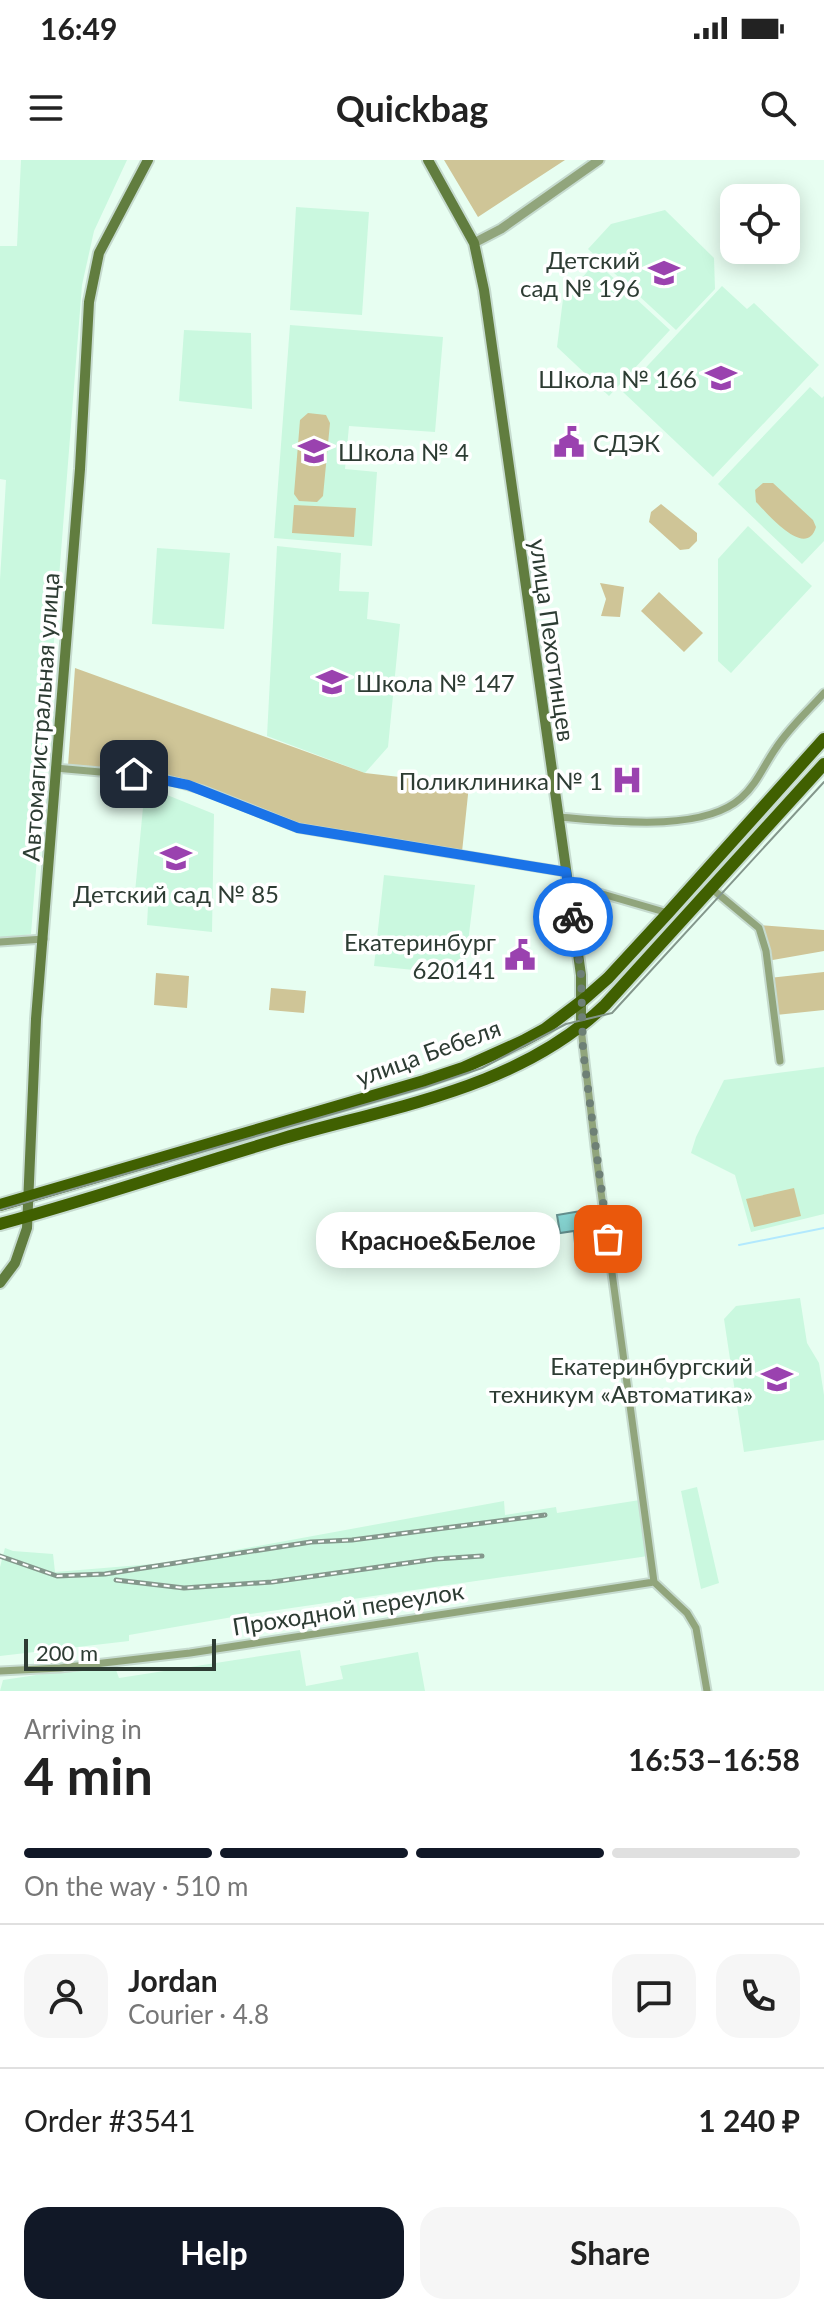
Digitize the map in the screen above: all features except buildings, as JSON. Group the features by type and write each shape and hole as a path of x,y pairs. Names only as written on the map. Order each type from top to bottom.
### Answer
{"main road":[{"name":"Автомагистральная улица","path":"0,1283 15,1263 24,1242 28,1217 55,768 92,283 105,239 148,160"},
{"name":"улица Пехотинцев","path":"428,160 474,243 493,347 569,889 583,1000 581,1028"},
{"name":"улица Бебеля","path":"0,1205 463,1068 545,1029 608,978 824,739"},
{"name":"улица Бебеля","path":"0,1224 498,1075 530,1061 581,1028 633,977 824,764"}],"street":[{"path":"474,243 501,229 599,160"},
{"path":"558,817 692,821 724,812 744,797 785,736 824,693"},
{"path":"55,768 157,777 188,785 298,828 566,872"},
{"path":"711,888 759,928 766,951 780,1061"},
{"path":"569,889 599,893 668,913"},
{"path":"0,942 44,939"},
{"name":"улица Пехотинцев","path":"581,1028 654,1582"},
{"path":"654,1582 687,1613 696,1628 707,1691"},
{"name":"Проходной переулок","path":"0,1671 60,1668 190,1653 654,1582"}],"shaded area":[{"path":"21,160 127,160 94,231 82,285 31,934 0,939 0,580 6,480 0,479 0,246 17,246"},
{"path":"444,160 565,160 478,217"},
{"path":"296,207 369,212 362,315 290,310"},
{"name":"Детский сад № 196","path":"665,210 714,258 715,289 676,330 588,249 611,224"},
{"path":"596,262 670,330 609,396 557,347 563,299"},
{"name":"Школа № 166","path":"722,286 747,309 754,303 819,365 713,477 623,392"},
{"name":"Школа № 4","path":"290,325 443,337 435,432 349,426 345,469 377,472 372,546 274,538"},
{"path":"184,330 251,333 252,409 179,401"},
{"path":"810,387 822,398 824,396 824,541 802,564 718,484"},
{"path":"308,413 326,415 330,423 323,496 317,502 299,501 294,494 300,420"},
{"path":"763,483 773,483 813,520 816,527 811,536 804,539 796,537 756,502 755,490"},
{"path":"661,504 697,533 697,541 689,549 680,550 649,522 651,512"},
{"path":"294,505 356,508 354,537 292,533"},
{"path":"748,526 812,586 731,673 718,661 718,559"},
{"name":"Школа № 147","path":"277,546 341,553 339,591 369,592 367,619 400,624 388,747 365,773 267,736"},
{"path":"157,548 230,553 224,629 152,624"},
{"path":"600,583 624,587 620,617 601,616 606,599"},
{"path":"659,592 703,633 684,652 641,611"},
{"path":"75,668 365,773 469,785 462,852 320,830 277,817 184,779 155,772 68,766"},
{"name":"Детский сад № 85","path":"145,786 214,814 212,932 147,925 148,906 134,903"},
{"path":"384,875 475,885 464,975 374,966"},
{"path":"760,925 824,930 824,951 767,961"},
{"path":"824,972 824,1010 776,1015 769,978"},
{"path":"156,973 189,976 187,1008 154,1005"},
{"path":"271,988 306,991 304,1013 269,1010"},
{"path":"824,1067 824,1214 751,1232 735,1175 691,1153 696,1137 724,1080"},
{"path":"794,1188 801,1216 754,1227 746,1199"},
{"name":"Екатеринбургский техникум «Автоматика»","path":"800,1298 807,1343 819,1363 824,1395 824,1440 744,1452 724,1319 736,1306"},
{"path":"697,1487 719,1583 701,1589 681,1491"},
{"path":"640,1500 648,1556 250,1614 129,1635 129,1641 0,1656 0,1567 5,1548 53,1554 55,1572 165,1563 504,1501 505,1515 556,1507 557,1513"},
{"path":"300,1650 306,1686 343,1679 340,1666 418,1652 425,1691 0,1691 3,1680 96,1666 116,1670 119,1678"}],"waterway":[{"path":"739,1245 824,1228"}],"tram line":[{"path":"0,1210 426,1087 482,1068 566,1024 612,1013 824,782"}],"railway":[{"path":"0,1556 57,1576 105,1574 311,1542 352,1540 545,1515"},
{"path":"116,1580 184,1588 272,1582 436,1559 482,1556"}],"way so far":[{"path":"573,917 583,1000 583,1051 608,1239"}],"place":[{"name":"Детский сад № 196","path":"664,273"},
{"name":"Школа № 166","path":"721,378"},
{"name":"СДЭК","path":"569,442"},
{"name":"Школа № 4","path":"314,451"},
{"name":"Школа № 147","path":"332,682"},
{"name":"Поликлиника № 1","path":"627,780"},
{"name":"Детский сад № 85","path":"176,858"},
{"name":"Екатеринбург 620141","path":"520,955"},
{"name":"Красное&Белое","path":"608,1239"},
{"name":"Екатеринбургский техникум «Автоматика»","path":"777,1379"}],"route":[{"path":"134,774 188,785 298,828 566,872 573,917"}]}
